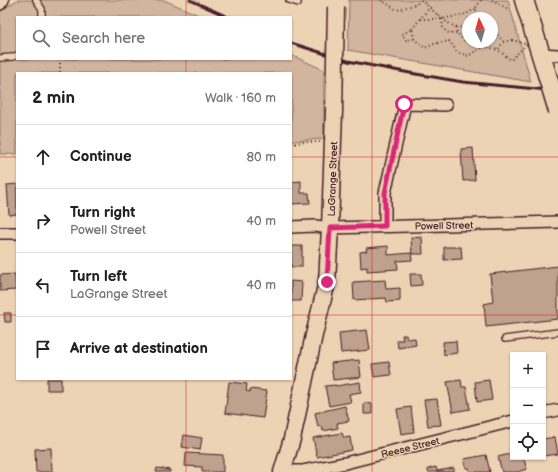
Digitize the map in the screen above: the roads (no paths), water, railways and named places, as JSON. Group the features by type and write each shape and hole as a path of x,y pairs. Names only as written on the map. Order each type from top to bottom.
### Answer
{"main road":[{"path":"524,0 558,111"}],"street":[{"path":"0,4 3,0"},
{"name":"LaGrange Street","path":"283,472 292,439 327,282 333,144 336,4"},
{"path":"542,61 558,55"},
{"path":"385,226 385,193 404,104 446,104"},
{"name":"Powell Street","path":"292,227 315,226 330,228 558,222"},
{"path":"0,233 16,233"},
{"path":"546,412 558,410"},
{"name":"Reese Street","path":"283,472 303,471 345,463 510,422"}],"lane":[{"path":"36,0 42,9 42,16"},
{"path":"289,0 298,3"},
{"path":"0,58 16,56"},
{"path":"505,340 558,332"}],"railway":[{"path":"190,0 226,16"},
{"path":"292,43 348,61 410,73 463,82 558,91"}]}
